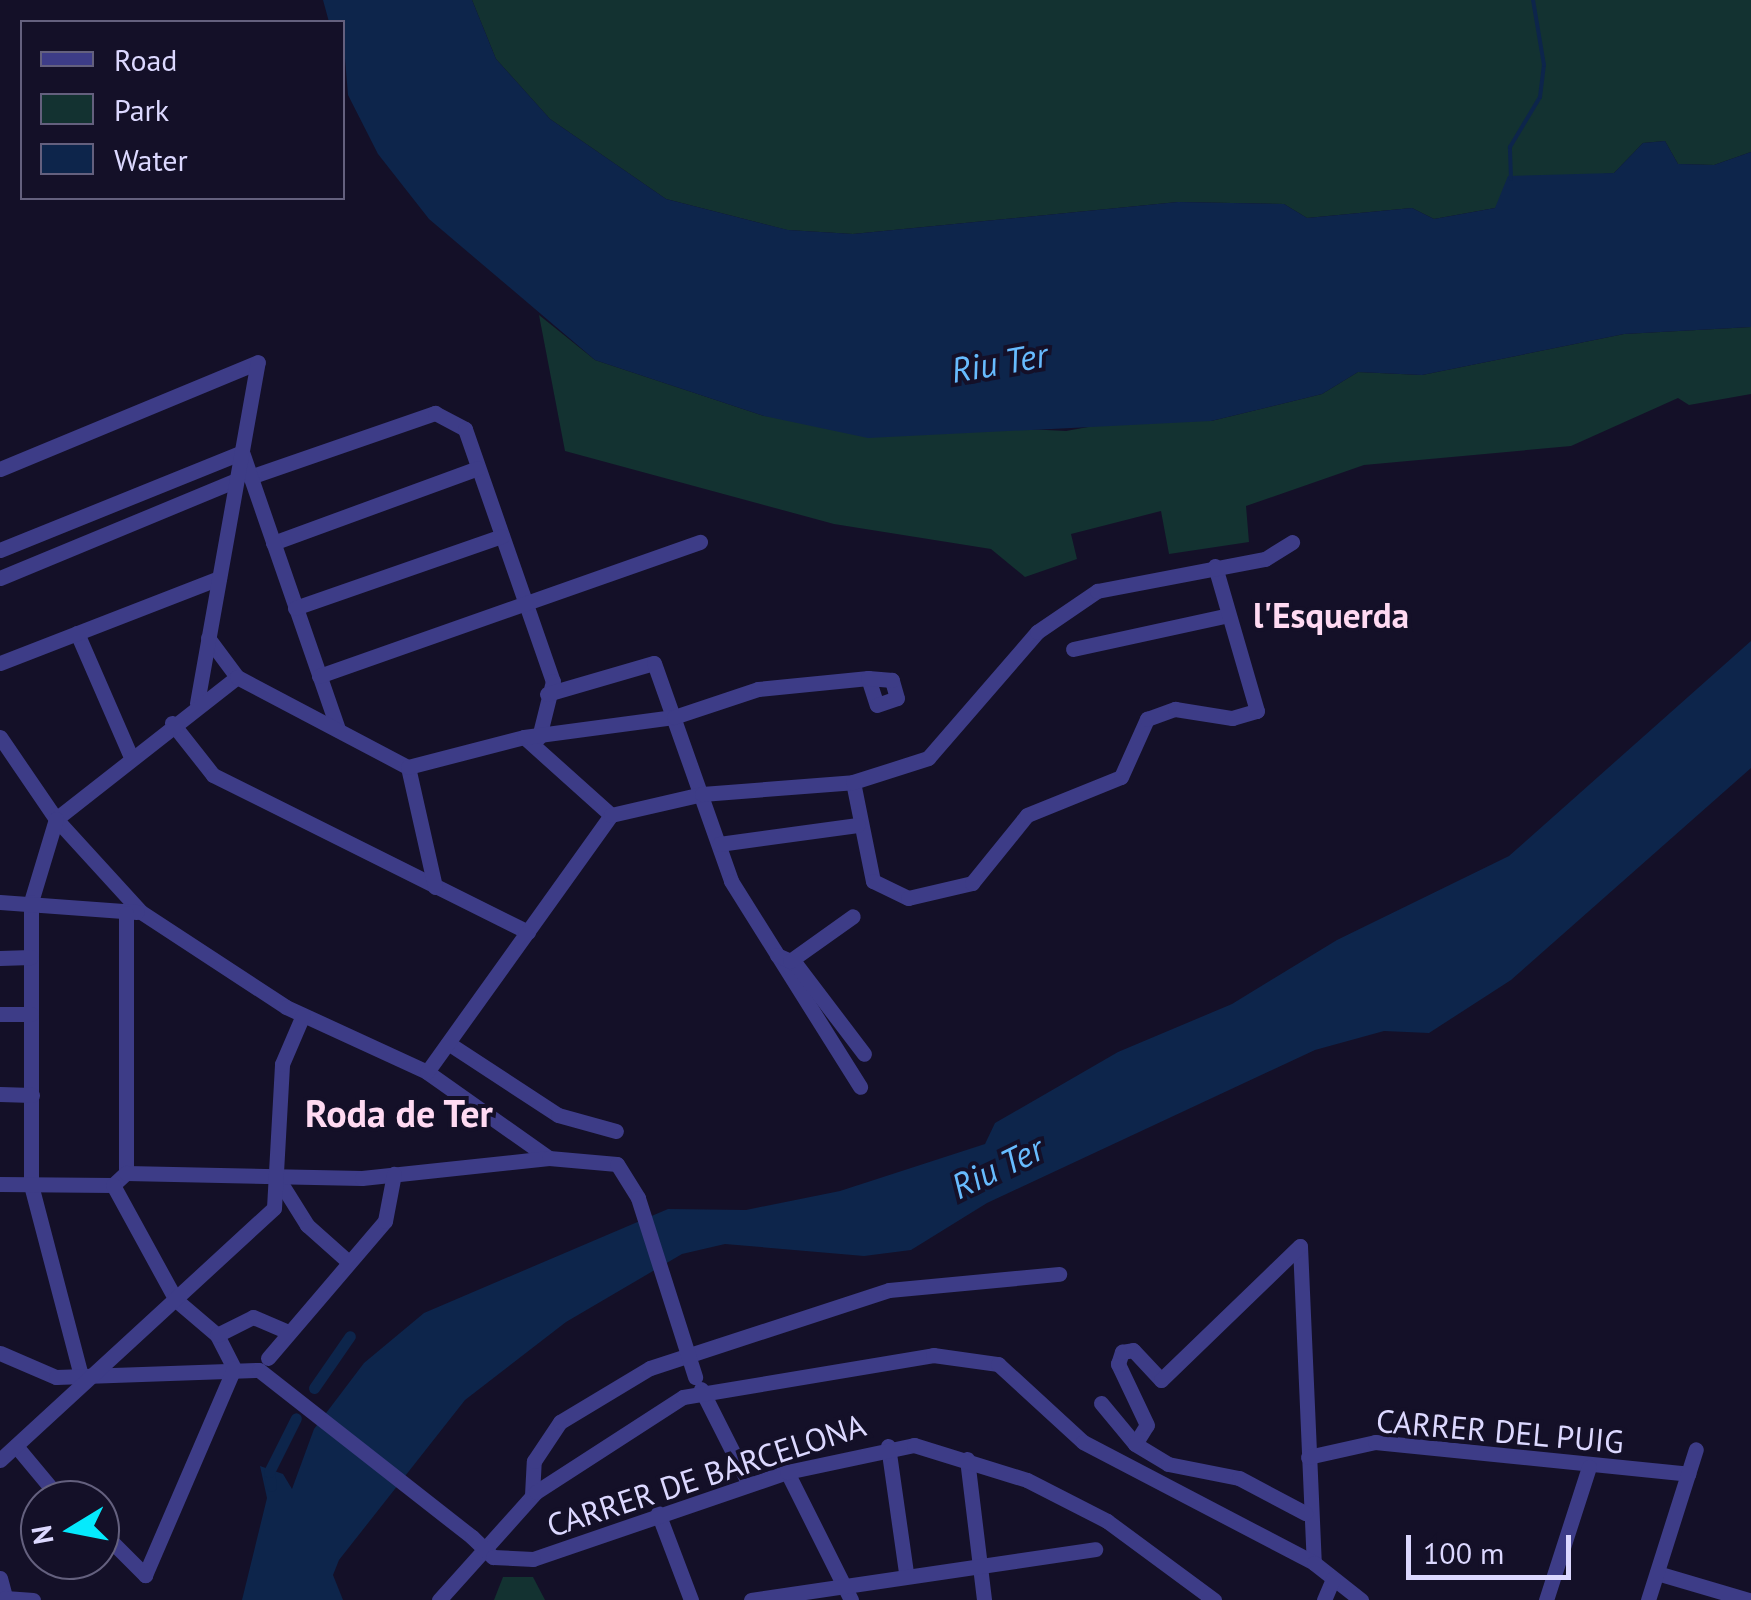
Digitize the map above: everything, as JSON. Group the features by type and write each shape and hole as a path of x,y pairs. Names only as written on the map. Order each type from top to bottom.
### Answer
{"street":[{"path":"0,468 258,362 242,452 244,478 219,578 197,703"},
{"path":"0,578 244,478 435,413 465,429 553,681 531,737"},
{"path":"0,550 242,452"},
{"path":"273,543 478,468"},
{"path":"244,478 273,543 338,730"},
{"path":"296,608 502,536"},
{"path":"319,676 700,542"},
{"path":"428,1072 612,815 702,794 854,782 928,758 1037,632 1097,591 1266,558 1292,542"},
{"path":"854,782 858,826 873,881 908,898 972,882 1027,815 1121,777 1138,731 1158,713 1232,718 1260,701 1224,616 1215,566"},
{"path":"0,663 219,578"},
{"path":"1073,649 1224,616"},
{"path":"77,633 132,757"},
{"path":"208,638 236,676 408,767 531,737 674,716 758,689 868,678"},
{"path":"547,694 654,663 718,844 774,953 860,1087"},
{"path":"81,1376 31,1185 31,902 56,818 236,676"},
{"path":"172,724 213,775 528,932"},
{"path":"0,737 56,818 133,912 303,1015 428,1072 549,1158"},
{"path":"531,737 612,815"},
{"path":"408,767 435,887"},
{"path":"718,844 858,826"},
{"path":"0,902 133,912"},
{"path":"126,1173 133,912"},
{"path":"790,961 853,916"},
{"path":"774,953 790,961 864,1054"},
{"path":"0,958 31,957"},
{"path":"0,1014 32,1014"},
{"path":"0,1460 101,1375 176,1300 257,1229 274,1208 282,1064 303,1015"},
{"path":"448,1043 547,1109 616,1131"},
{"path":"0,1094 32,1095"},
{"path":"0,1184 112,1185 126,1173 277,1177 394,1174 549,1158 617,1164 638,1198 702,1394 749,1484"},
{"path":"0,1353 12,1365 81,1376 268,1366 288,1332 344,1258 384,1221 394,1174"},
{"path":"277,1177 307,1226 344,1258"},
{"path":"112,1185 176,1300 217,1335 234,1368"},
{"path":"1135,1444 1147,1425 1142,1404 1118,1364 1122,1352 1132,1350 1160,1380 1300,1246 1308,1457 1305,1513 1314,1563"},
{"path":"532,1495 534,1461 560,1422 650,1368 890,1290 1059,1274"},
{"path":"217,1335 253,1317 288,1332"},
{"path":"439,1600 450,1580 532,1495 683,1397 732,1395 889,1359 998,1364 1083,1442 1314,1563 1362,1600"},
{"name":"CARRER DE BARCELONA","path":"268,1366 493,1557 534,1559 658,1513 786,1472 888,1446 967,1459 1108,1521 1207,1599"},
{"path":"120,1550 145,1574 234,1368"},
{"path":"1101,1403 1135,1444 1168,1464 1240,1478 1305,1513"},
{"name":"CARRER DEL PUIG","path":"1308,1457 1375,1442 1588,1467 1688,1474"},
{"path":"16,1446 44,1480"},
{"path":"888,1446 906,1573"},
{"path":"1648,1600 1696,1450"},
{"path":"967,1459 984,1600"},
{"path":"1546,1600 1588,1467"},
{"path":"786,1472 851,1600"},
{"path":"658,1513 692,1600"},
{"path":"751,1600 844,1580 1095,1549"},
{"path":"1657,1573 1749,1600"},
{"path":"0,1578 6,1599 33,1600"},
{"path":"1324,1600 1333,1580"}],"green space":[{"path":"472,0 1751,0 1751,152 1714,165 1678,164 1665,141 1643,143 1614,173 1525,181 1495,208 1434,219 1412,208 1307,218 1284,204 1178,202 853,234 787,230 666,199 550,119 496,59"},
{"path":"539,315 595,360 764,416 1066,431 1127,420 1211,421 1322,394 1358,372 1422,375 1624,334 1751,327 1751,394 1689,405 1678,398 1571,446 1364,465 1246,506 1249,542 1169,554 1161,511 1071,534 1077,559 1025,577 991,549 834,524 565,451"},
{"path":"503,1577 533,1577 545,1600 494,1600"}],"water":[{"name":"Riu Ter","path":"323,0 472,0 496,59 550,119 666,199 788,230 853,234 1178,202 1284,204 1307,218 1412,208 1434,219 1495,208 1508,176 1614,173 1643,143 1665,141 1678,164 1714,165 1751,152 1751,327 1624,334 1422,375 1358,372 1322,394 1211,421 868,438 764,416 595,360 429,219 378,154 348,95 345,20 328,20"},
{"name":"Riu Ter","path":"1751,641 1751,768 1511,980 1429,1033 1384,1031 1315,1050 987,1203 911,1250 864,1256 725,1244 682,1254 566,1322 465,1400 339,1560 333,1575 343,1600 242,1600 267,1498 260,1466 283,1474 292,1489 314,1429 364,1363 424,1313 668,1209 746,1210 840,1191 985,1144 995,1123 1118,1052 1232,1004 1337,940 1509,856"}],"waterway":[{"path":"1511,179 1510,147 1540,97 1544,65 1533,0"},
{"path":"314,1388 350,1336"},
{"path":"271,1486 269,1472 296,1418"}],"district":[{"name":"l'Esquerda","path":"1331,615"},
{"name":"Roda de Ter","path":"399,1113"}]}
